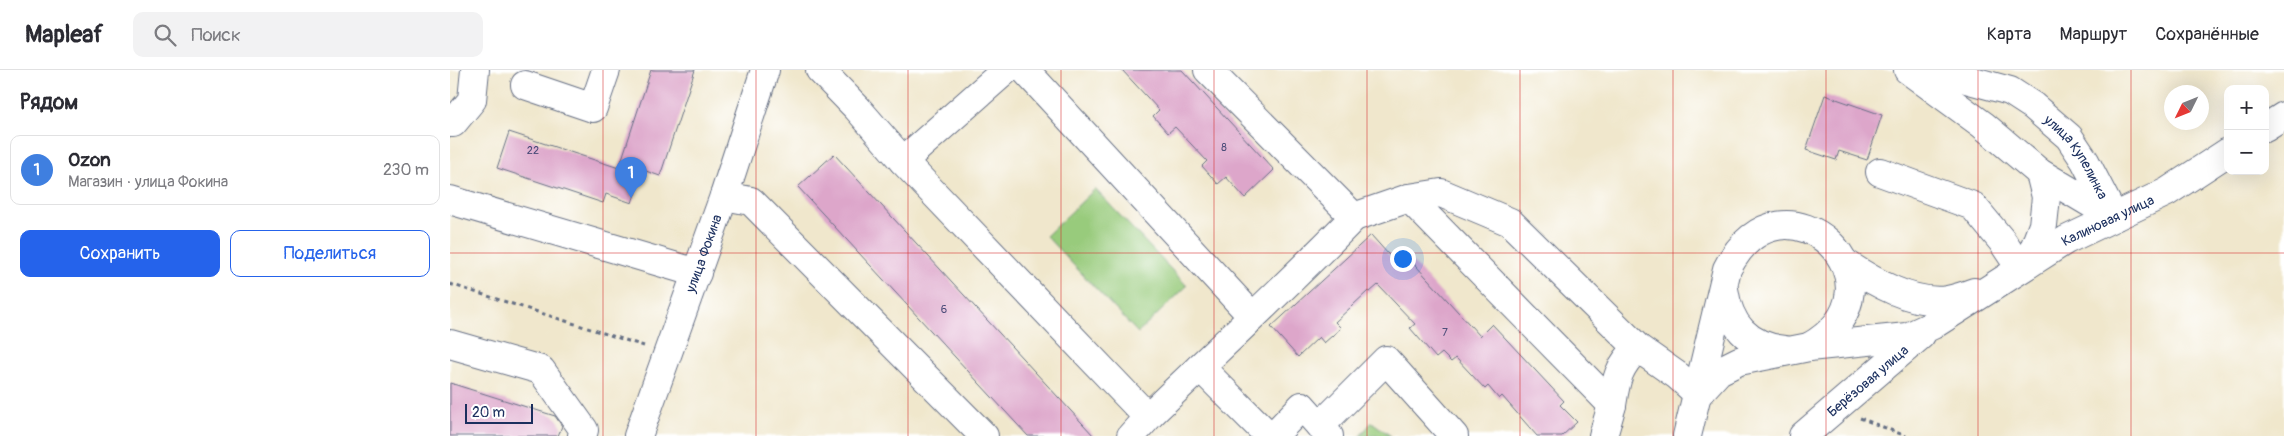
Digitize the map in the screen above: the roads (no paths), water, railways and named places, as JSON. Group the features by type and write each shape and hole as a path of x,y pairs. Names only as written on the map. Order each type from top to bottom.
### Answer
{"street":[{"path":"450,123 453,123 472,100 475,70"},
{"path":"525,85 593,108 606,70"},
{"name":"улица Фокина","path":"638,436 697,274 765,70"},
{"path":"819,70 857,108 903,161 1141,410 1150,415"},
{"path":"903,161 1006,70"},
{"path":"1025,70 1252,316"},
{"path":"1208,70 1354,217"},
{"name":"улица Купелинка","path":"1908,70 1982,125 2040,173 2114,218"},
{"name":"улица Купелинка","path":"1933,70 2010,91 2032,106 2069,137 2085,161 2114,218"},
{"path":"2269,125 2284,116"},
{"name":"Калиновая улица","path":"1988,288 2066,240 2167,192 2224,155"},
{"path":"1880,172 1973,206 2024,266 2043,225 2046,197 2040,173"},
{"path":"1131,436 1150,415 1252,316 1296,277 1354,217 1409,198 1441,193 1510,222 1638,348 1678,376 1698,394"},
{"path":"724,196 751,202 984,436"},
{"path":"1409,198 1612,405"},
{"path":"450,200 697,274"},
{"path":"1687,436 1727,269 1736,252 1749,238 1765,229 1784,225 1803,227 1820,234 1834,247 1845,263 1850,281 1850,297 1846,312 1838,326 1827,337 1799,349 1768,348 1750,339 1736,324 1727,306 1724,287"},
{"path":"1845,263 1878,284 1914,297 1947,300 1988,288"},
{"path":"1698,394 1719,371 1739,361 1799,349 1907,337 1934,325 1988,288"},
{"name":"Берёзовая улица","path":"1803,436 1882,366 1934,325"},
{"path":"450,344 541,370 584,434"},
{"path":"1602,436 1612,405 1616,381 1625,359 1638,348"},
{"path":"1200,367 1271,436 1302,406 1324,431 1386,360 1454,436"}],"place":[{"name":"Ozon","path":"631,198"}]}
